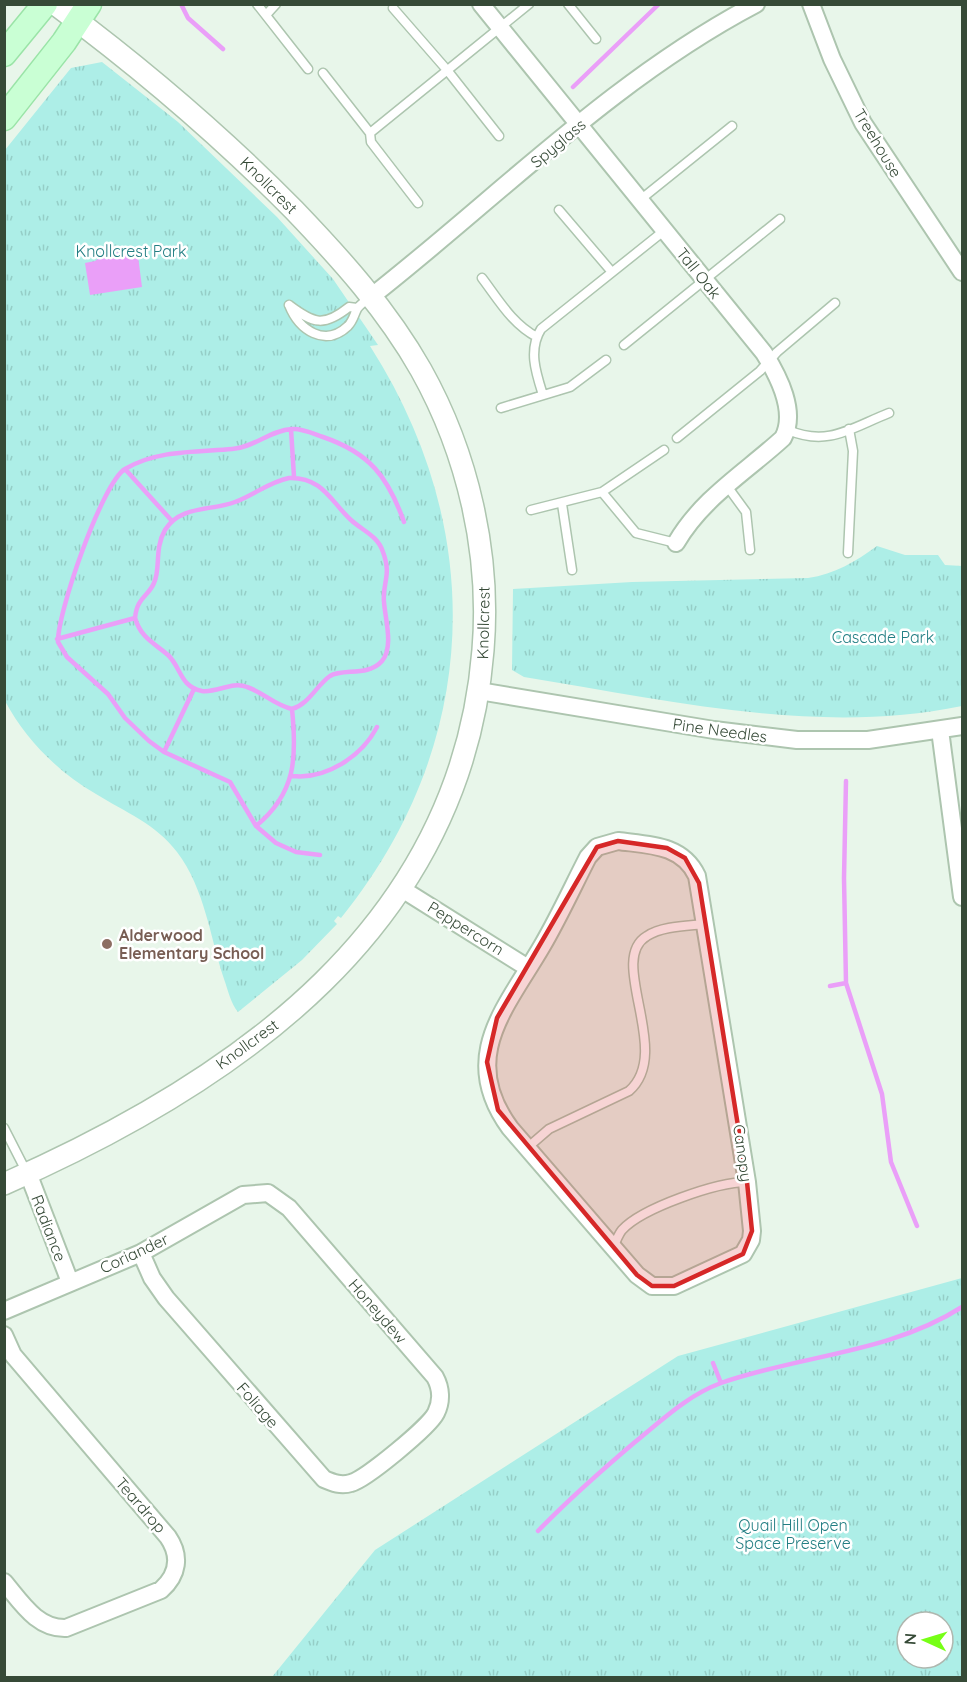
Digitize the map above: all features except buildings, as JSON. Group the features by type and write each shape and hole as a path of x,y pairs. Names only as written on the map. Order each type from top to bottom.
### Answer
{"main road":[{"path":"4,54 45,4"},
{"path":"4,118 84,13"}],"street":[{"name":"Knollcrest","path":"4,1184 92,1143 153,1108 273,1025 337,970 375,928 402,889 436,829 453,789 473,726 484,639 485,595 478,533 469,488 450,432 430,386 398,333 364,302 302,219 234,150 173,97 84,13 55,4"},
{"name":"Tall Oak","path":"482,4 770,362 786,403 790,422 788,430"},
{"name":"Spyglass","path":"364,302 578,126 679,50 756,4"},
{"name":"Treehouse","path":"810,4 832,59 863,123 963,272"},
{"path":"676,543 702,506 783,438 788,430"},
{"name":"Pine Needles","path":"479,691 714,730 788,739 868,740 963,726"},
{"path":"940,730 963,897"},
{"name":"Canopy","path":"612,841 668,849 685,858 697,876 706,924 747,1182 751,1240 737,1258 674,1286 659,1288 644,1281 613,1248 527,1148 498,1110 490,1088 487,1062 494,1024 550,933 588,857 597,847 612,841"},
{"name":"Peppercorn","path":"402,889 528,968"},
{"name":"Radiance","path":"28,1173 70,1282"},
{"name":"Coriander","path":"4,1311 141,1253 243,1195 260,1192"},
{"name":"Honeydew","path":"260,1192 273,1195 289,1208 438,1383 440,1399 437,1411 403,1445"},
{"name":"Foliage","path":"141,1253 152,1278 166,1298 320,1476 340,1484 357,1481 403,1445"},
{"name":"Teardrop","path":"4,1335 13,1355 168,1537 177,1560 172,1578 161,1590 73,1627 51,1627 34,1616 4,1582"}],"lane":[{"path":"257,4 308,69"},
{"path":"266,15 276,4"},
{"path":"370,133 529,4"},
{"path":"568,4 596,39"},
{"path":"393,8 447,70 499,136"},
{"path":"323,73 370,133 371,142 418,204"},
{"path":"640,200 732,126"},
{"path":"559,210 611,271"},
{"path":"624,345 780,219"},
{"path":"543,395 534,364 537,336 547,323 665,230"},
{"path":"482,278 513,319 524,330 537,336"},
{"path":"364,302 347,327 323,337 314,335 302,326 294,316 290,305 314,321 332,319 350,307 364,302"},
{"path":"677,438 770,362 835,303"},
{"path":"501,408 570,387 606,360"},
{"path":"788,430 820,439 889,413"},
{"path":"848,553 853,451 849,429"},
{"path":"531,510 562,504 602,492 664,450"},
{"path":"727,486 746,512 750,550"},
{"path":"602,492 636,533 676,543"},
{"path":"562,504 572,570"},
{"path":"527,1148 549,1129 629,1091 638,1084 646,1059 634,975 634,951 647,936 706,924"},
{"path":"4,1128 28,1173"},
{"path":"613,1248 620,1232 645,1215 711,1186 729,1182 747,1182"}],"highlighted area":[{"path":"618,841 667,848 685,858 699,883 747,1182 752,1231 743,1254 674,1286 652,1286 637,1275 498,1110 487,1062 497,1018 597,847"}],"green space":[{"name":"Knollcrest Park","path":"102,62 178,122 277,217 333,279 378,345 370,346 409,417 435,490 450,563 452,637 443,710 421,782 387,852 341,918 338,916 334,921 337,924 302,960 238,1012 224,979 200,897 177,852 150,826 82,785 56,765 33,742 5,701 5,150 71,68"},
{"name":"Cascade Park","path":"877,546 905,555 938,555 945,565 962,566 962,706 907,714 853,717 798,716 688,704 524,677 512,670 513,589 632,582 808,578 827,574"},
{"name":"Quail Hill Open Space Preserve","path":"962,1278 962,1677 272,1677 375,1550 678,1356"}],"shaded area":[{"path":"110,251 138,256 142,287 90,295 85,263 95,261"}],"waterway":[{"path":"181,4 188,18 223,49"},
{"path":"573,87 659,4"},
{"path":"291,429 294,477"},
{"path":"320,855 296,852 276,843 256,826 230,782 164,752 125,718 108,694 67,657 58,642 65,605 82,550 115,479 125,469 150,458 177,453 240,448 284,430 304,430 339,443 365,459 384,480 404,522"},
{"path":"125,469 172,521"},
{"path":"289,478 301,479 318,486 351,520 381,546 387,567 384,595 388,632 386,655 376,666 363,671 330,676 308,699 292,709 280,705 253,689 241,686 208,691 195,689 185,681 168,655 144,635 135,618 140,601 154,583 160,544 171,522 179,516 197,510 235,502 275,482 289,478"},
{"path":"57,639 135,618"},
{"path":"164,752 194,689"},
{"path":"256,826 279,801 291,774 294,743 292,709"},
{"path":"292,776 318,774 342,764 362,747 377,727"},
{"path":"846,781 844,878 846,983 882,1094 891,1162 917,1226"},
{"path":"830,986 846,983"},
{"path":"538,1531 635,1442 697,1394 721,1383 751,1374 875,1344 934,1322 962,1307"},
{"path":"713,1363 721,1383"}],"place":[{"name":"Alderwood Elementary School","path":"107,944"}]}
